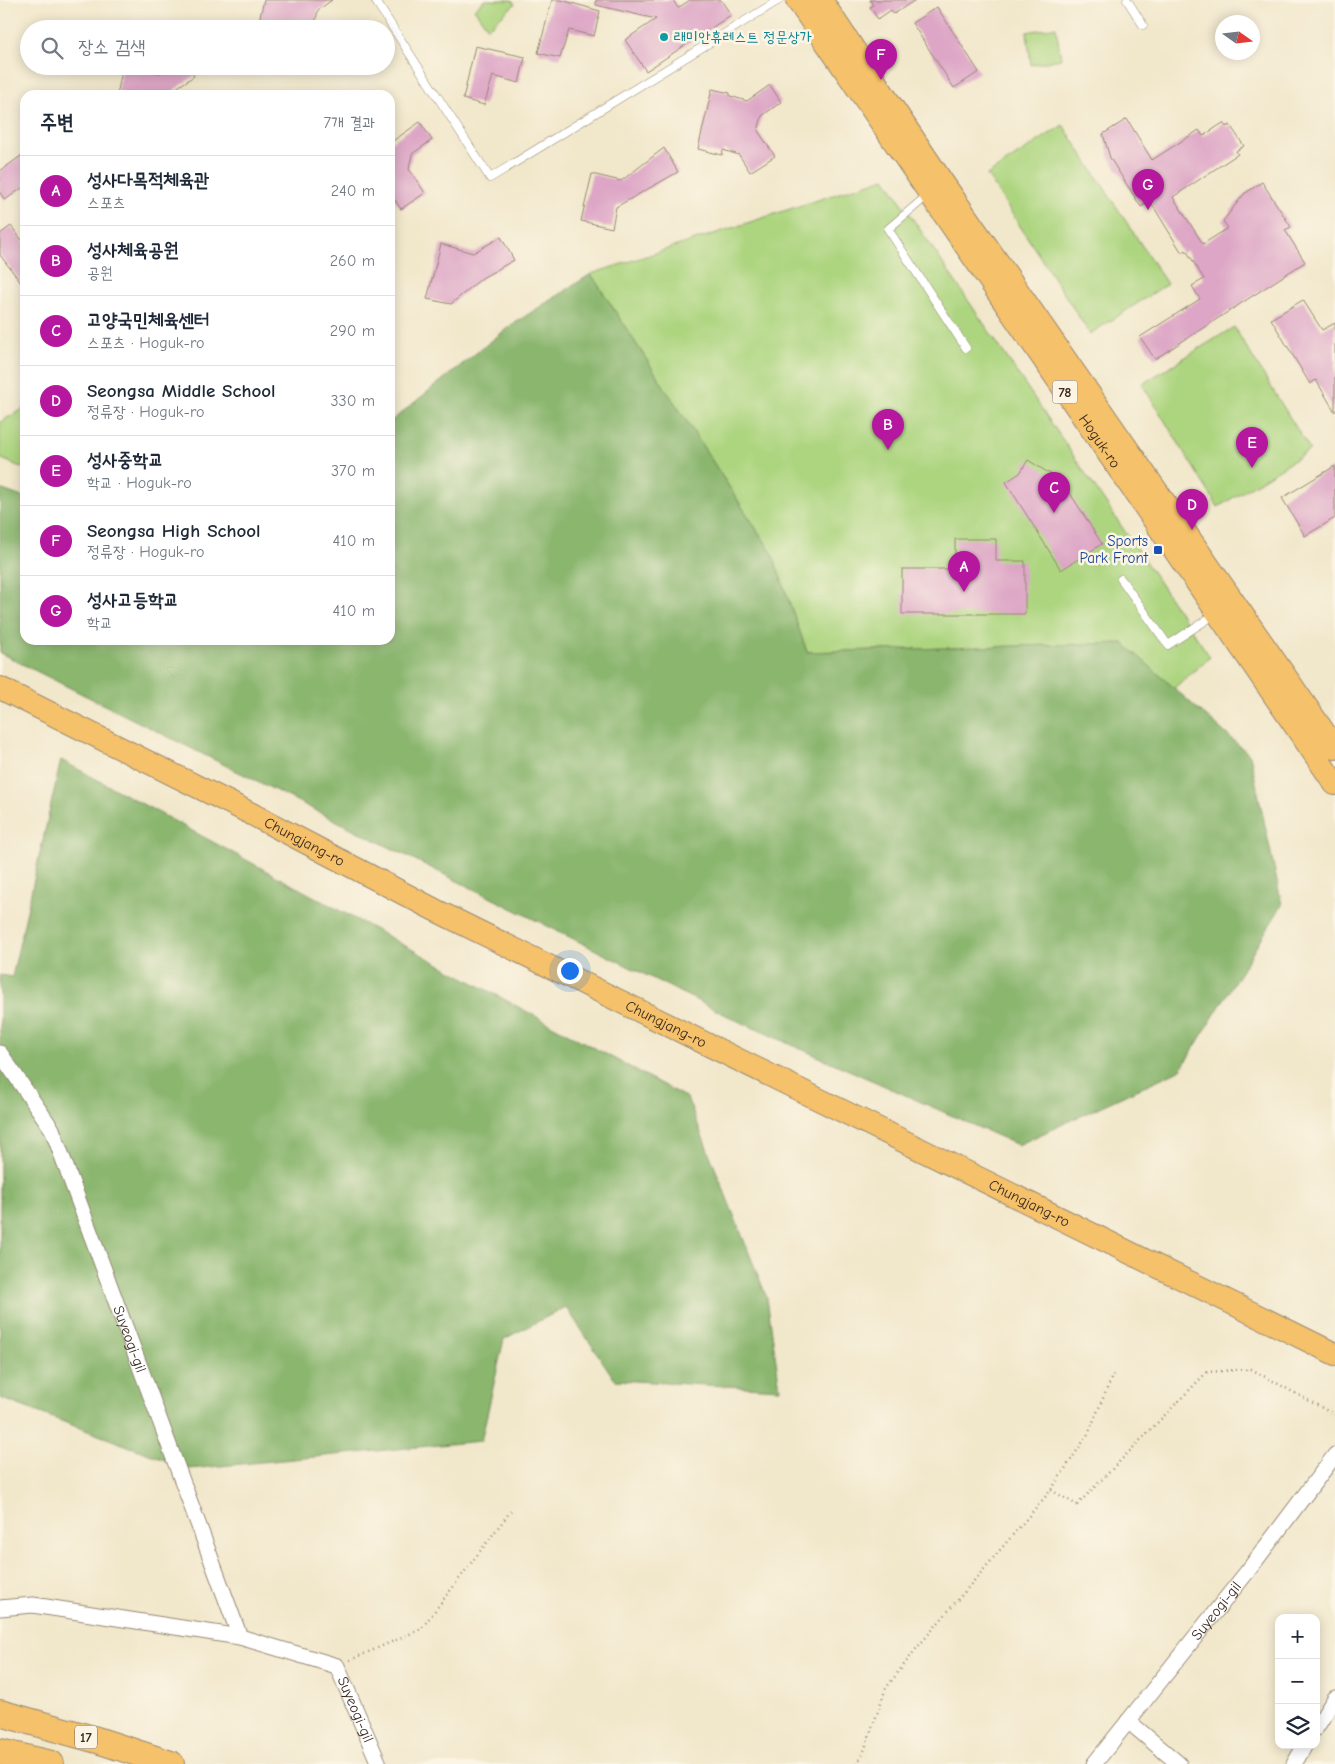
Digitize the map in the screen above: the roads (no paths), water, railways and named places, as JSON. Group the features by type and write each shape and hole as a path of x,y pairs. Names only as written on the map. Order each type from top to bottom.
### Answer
{"highway":[{"name":"17","path":"0,1713 97,1740 171,1764"},
{"path":"0,1752 51,1764"}],"main road":[{"name":"Hoguk-ro","path":"797,0 936,189 1225,605 1335,748"},
{"name":"Hoguk-ro","path":"821,0 936,189"},
{"name":"Hoguk-ro","path":"1225,605 1335,784"},
{"name":"Chungjang-ro","path":"0,688 242,809 435,910 1335,1354"}],"street":[{"name":"Suyeogi-gil","path":"0,1053 52,1129 240,1637"},
{"name":"Suyeogi-gil","path":"1094,1764 1247,1572 1335,1455"},
{"name":"Suyeogi-gil","path":"0,1608 33,1605 240,1637 337,1666 379,1764"},
{"path":"1320,1722 1335,1698"},
{"path":"1128,1721 1179,1764"},
{"path":"1294,1764 1303,1749"}],"lane":[{"path":"375,0 388,20"},
{"path":"395,31 490,178 779,0"},
{"path":"1127,0 1142,25"},
{"path":"936,189 888,229 966,348"},
{"path":"1121,579 1168,645 1225,605"}],"place":[{"name":"래미안휴레스트 정문상가","path":"664,37"},
{"name":"Seongsa High School","path":"881,80"},
{"name":"성사고등학교","path":"1148,210"},
{"name":"성사체육공원","path":"888,450"},
{"name":"성사중학교","path":"1252,468"},
{"name":"고양국민체육센터","path":"1054,513"},
{"name":"Seongsa Middle School","path":"1192,530"},
{"name":"Sports Park Front","path":"1158,550"},
{"name":"성사다목적체육관","path":"964,592"}]}
